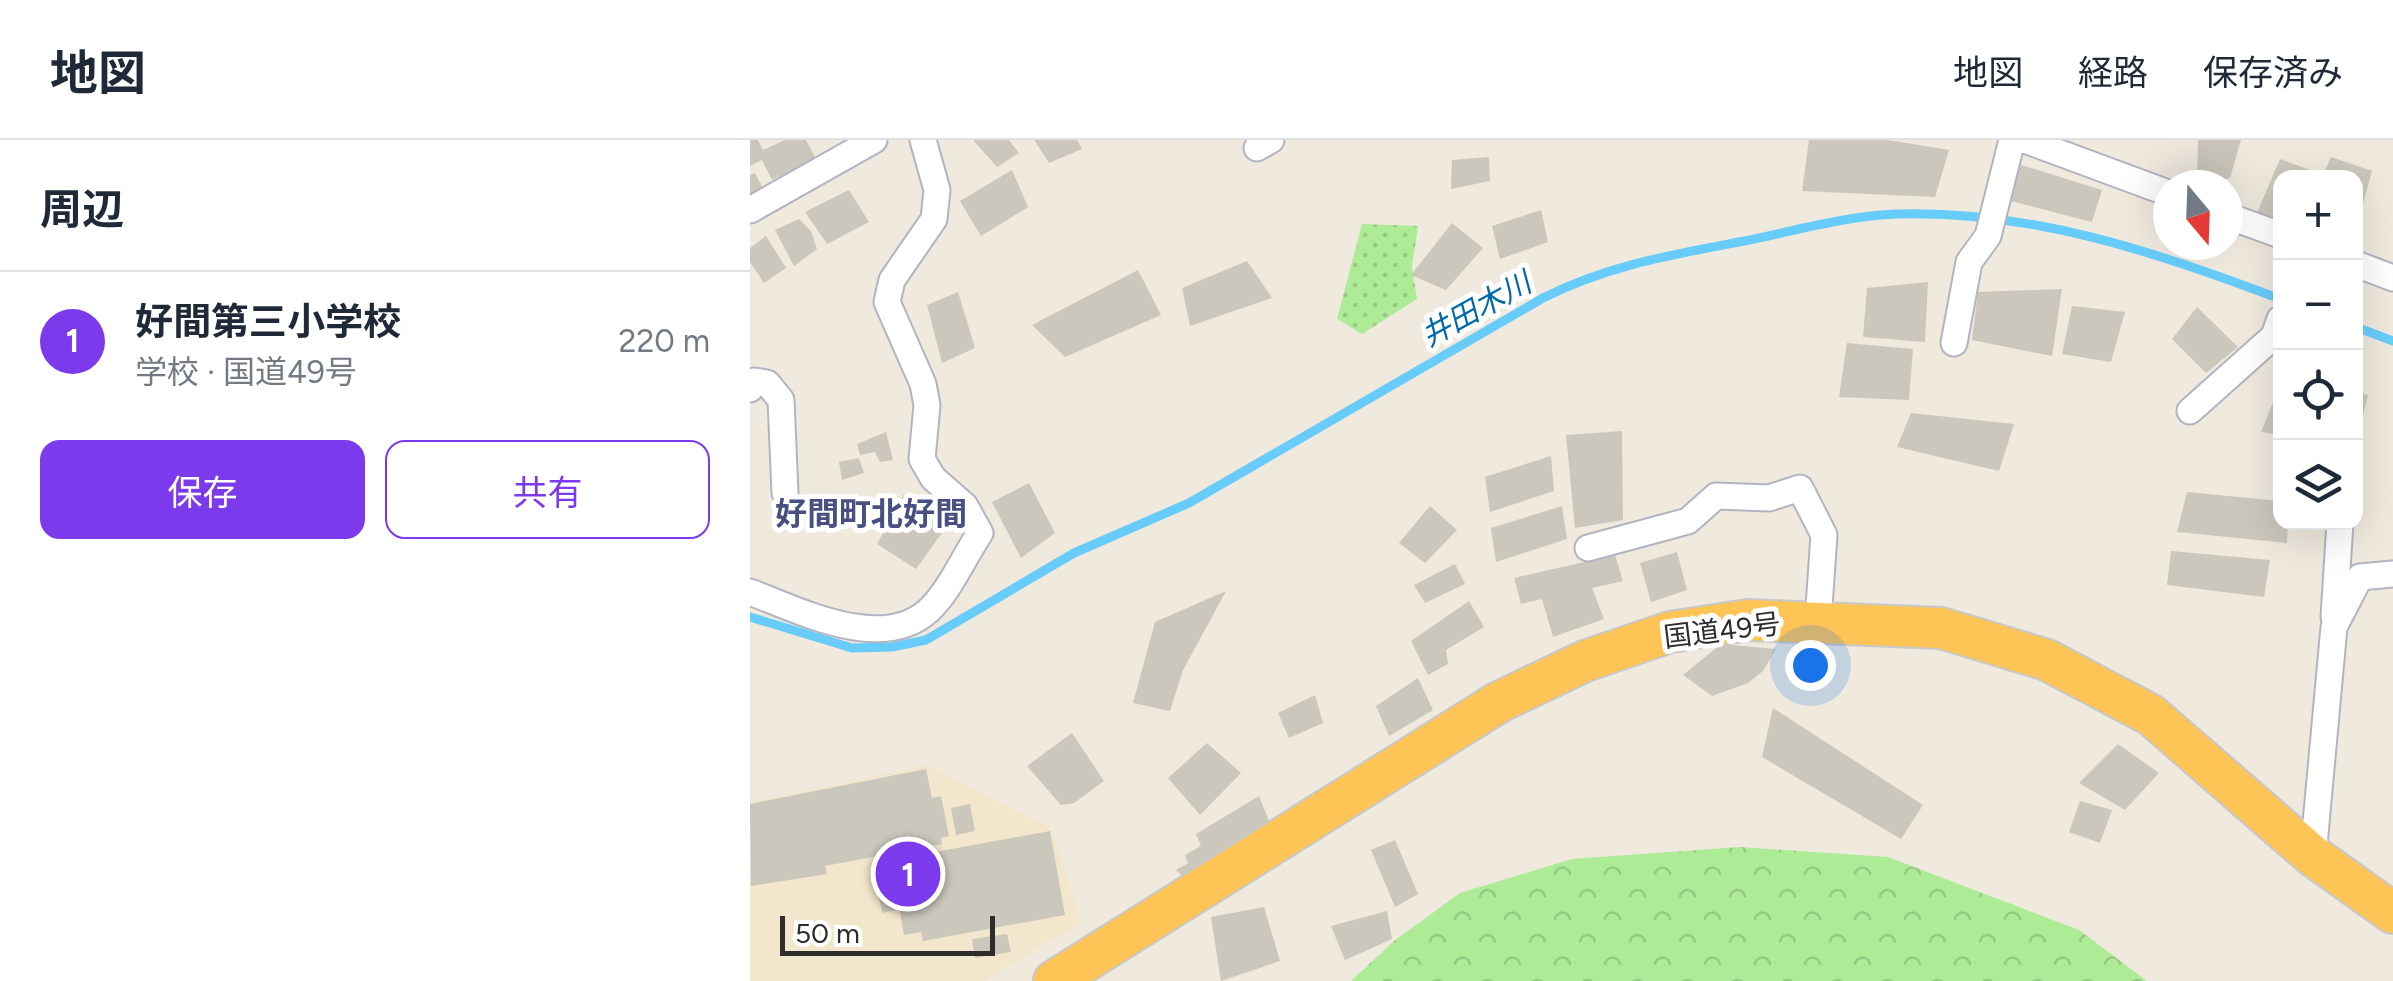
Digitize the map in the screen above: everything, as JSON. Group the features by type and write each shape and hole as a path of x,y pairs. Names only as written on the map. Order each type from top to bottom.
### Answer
{"highway":[{"name":"国道49号","path":"1054,981 1500,702 1585,661 1670,632 1748,620 1941,628 2047,660 2151,716 2313,856 2393,913"}],"street":[{"path":"750,210 874,140"},
{"path":"750,592 856,626 880,628 912,621 929,610 980,533 966,506 934,478 922,458 927,405 923,384 888,302 892,280 934,219 936,190 923,140"},
{"path":"1954,343 1969,262 1988,236 2012,140"},
{"path":"2025,140 2153,187"},
{"path":"2243,222 2273,233"},
{"path":"2363,267 2393,278"},
{"path":"2190,411 2273,337"},
{"path":"750,390 756,381 767,383 781,400 785,493"},
{"path":"1588,548 1688,520 1716,496 1769,498 1800,488 1824,535 1818,621"},
{"path":"2313,856 2340,530"},
{"path":"2334,627 2360,578 2393,574"}],"shaded area":[{"path":"929,765 1051,827 1082,922 984,981 750,981 750,802"}],"green space":[{"path":"1362,224 1418,226 1412,267 1417,299 1362,334 1337,319"},
{"path":"1740,847 1888,857 2079,930 2147,981 1351,981 1394,941 1460,893 1572,859"}],"building":[{"path":"750,140 758,140 763,150 785,140 806,140 816,159 772,180 762,160 750,166"},
{"path":"973,140 1009,140 1019,153 997,167"},
{"path":"1034,140 1077,140 1082,149 1049,163"},
{"path":"1809,140 1888,140 1949,150 1935,197 1802,191"},
{"path":"2198,140 2241,140 2232,170 2197,170"},
{"path":"1489,157 1490,181 1451,189 1452,160"},
{"path":"2331,157 2372,171 2363,204 2363,170 2325,170"},
{"path":"2280,159 2310,170 2275,170"},
{"path":"2018,164 2102,190 2092,222 2007,200"},
{"path":"1012,170 1028,207 981,236 960,201"},
{"path":"755,173 765,193 750,199 750,175"},
{"path":"2273,175 2273,223 2256,215"},
{"path":"849,190 869,222 827,244 805,212"},
{"path":"1541,210 1548,242 1500,259 1492,226"},
{"path":"799,219 811,231 817,249 794,266 775,230"},
{"path":"1452,223 1483,248 1446,290 1411,275"},
{"path":"766,236 786,268 764,283 750,262 750,248"},
{"path":"1247,261 1272,298 1190,326 1182,288"},
{"path":"1138,270 1161,315 1065,357 1032,325"},
{"path":"1928,282 1925,342 1863,337 1867,288"},
{"path":"2062,289 2052,356 1972,340 1978,292"},
{"path":"958,292 975,348 942,363 927,305"},
{"path":"2072,306 2125,312 2111,362 2062,354"},
{"path":"2197,307 2238,347 2206,373 2172,339"},
{"path":"1847,343 1913,349 1909,400 1839,397"},
{"path":"2273,402 2273,434 2261,432"},
{"path":"1911,413 2014,424 1999,471 1897,447"},
{"path":"1622,431 1623,520 1575,528 1566,435"},
{"path":"886,432 893,460 880,462 875,452 860,455 857,444"},
{"path":"1551,456 1554,491 1490,512 1485,477"},
{"path":"859,458 864,473 842,480 839,462"},
{"path":"1029,483 1055,533 1021,558 992,502"},
{"path":"2187,492 2273,500 2273,530 2288,530 2287,543 2177,532"},
{"path":"904,494 944,530 916,569 877,544"},
{"path":"1430,506 1457,530 1425,563 1399,543"},
{"path":"1562,506 1567,539 1496,562 1491,528"},
{"path":"2171,551 2270,560 2264,597 2167,585"},
{"path":"1677,552 1687,590 1651,602 1640,563"},
{"path":"1615,555 1623,581 1592,588 1604,619 1553,637 1542,599 1521,604 1514,578"},
{"path":"1455,564 1465,584 1425,603 1414,585"},
{"path":"1226,591 1183,670 1170,711 1133,703 1155,622"},
{"path":"1469,601 1484,627 1446,650 1448,664 1428,675 1411,641"},
{"path":"1721,644 1776,649 1763,671 1748,683 1712,696 1683,675"},
{"path":"1418,678 1433,710 1389,736 1376,706"},
{"path":"1315,695 1323,723 1289,738 1278,713"},
{"path":"1773,708 1923,805 1901,839 1762,757"},
{"path":"1072,733 1104,781 1074,803 1061,805 1027,766"},
{"path":"1207,743 1241,773 1200,815 1168,778"},
{"path":"2118,744 2159,773 2125,810 2079,783"},
{"path":"926,769 932,798 941,796 949,836 941,838 942,844 825,866 827,874 751,886 750,804"},
{"path":"1259,796 1271,826 1187,881 1176,870 1188,863 1185,855 1201,846 1196,834"},
{"path":"2080,801 2112,810 2100,843 2069,832"},
{"path":"970,804 975,831 956,835 951,808"},
{"path":"1050,831 1065,915 923,941 921,932 904,935 894,879 899,878 897,868 910,866 908,857"},
{"path":"1395,840 1418,894 1395,907 1371,850"},
{"path":"891,890 895,910 882,913 878,892"},
{"path":"1264,907 1280,961 1221,981 1211,917"},
{"path":"1387,911 1392,939 1345,960 1331,926"},
{"path":"1007,934 1011,952 975,958 972,939"}],"waterway":[{"name":"井田木川","path":"750,617 852,648 892,647 926,640 1074,553 1189,503 1543,298 1615,270 1688,252 1857,218 1947,215 1997,219 2093,237 2273,296"},
{"name":"井田木川","path":"2363,330 2393,341"}],"place":[{"name":"好間第三小学校","path":"908,874"}],"district":[{"name":"好間町北好間","path":"871,514"}]}
